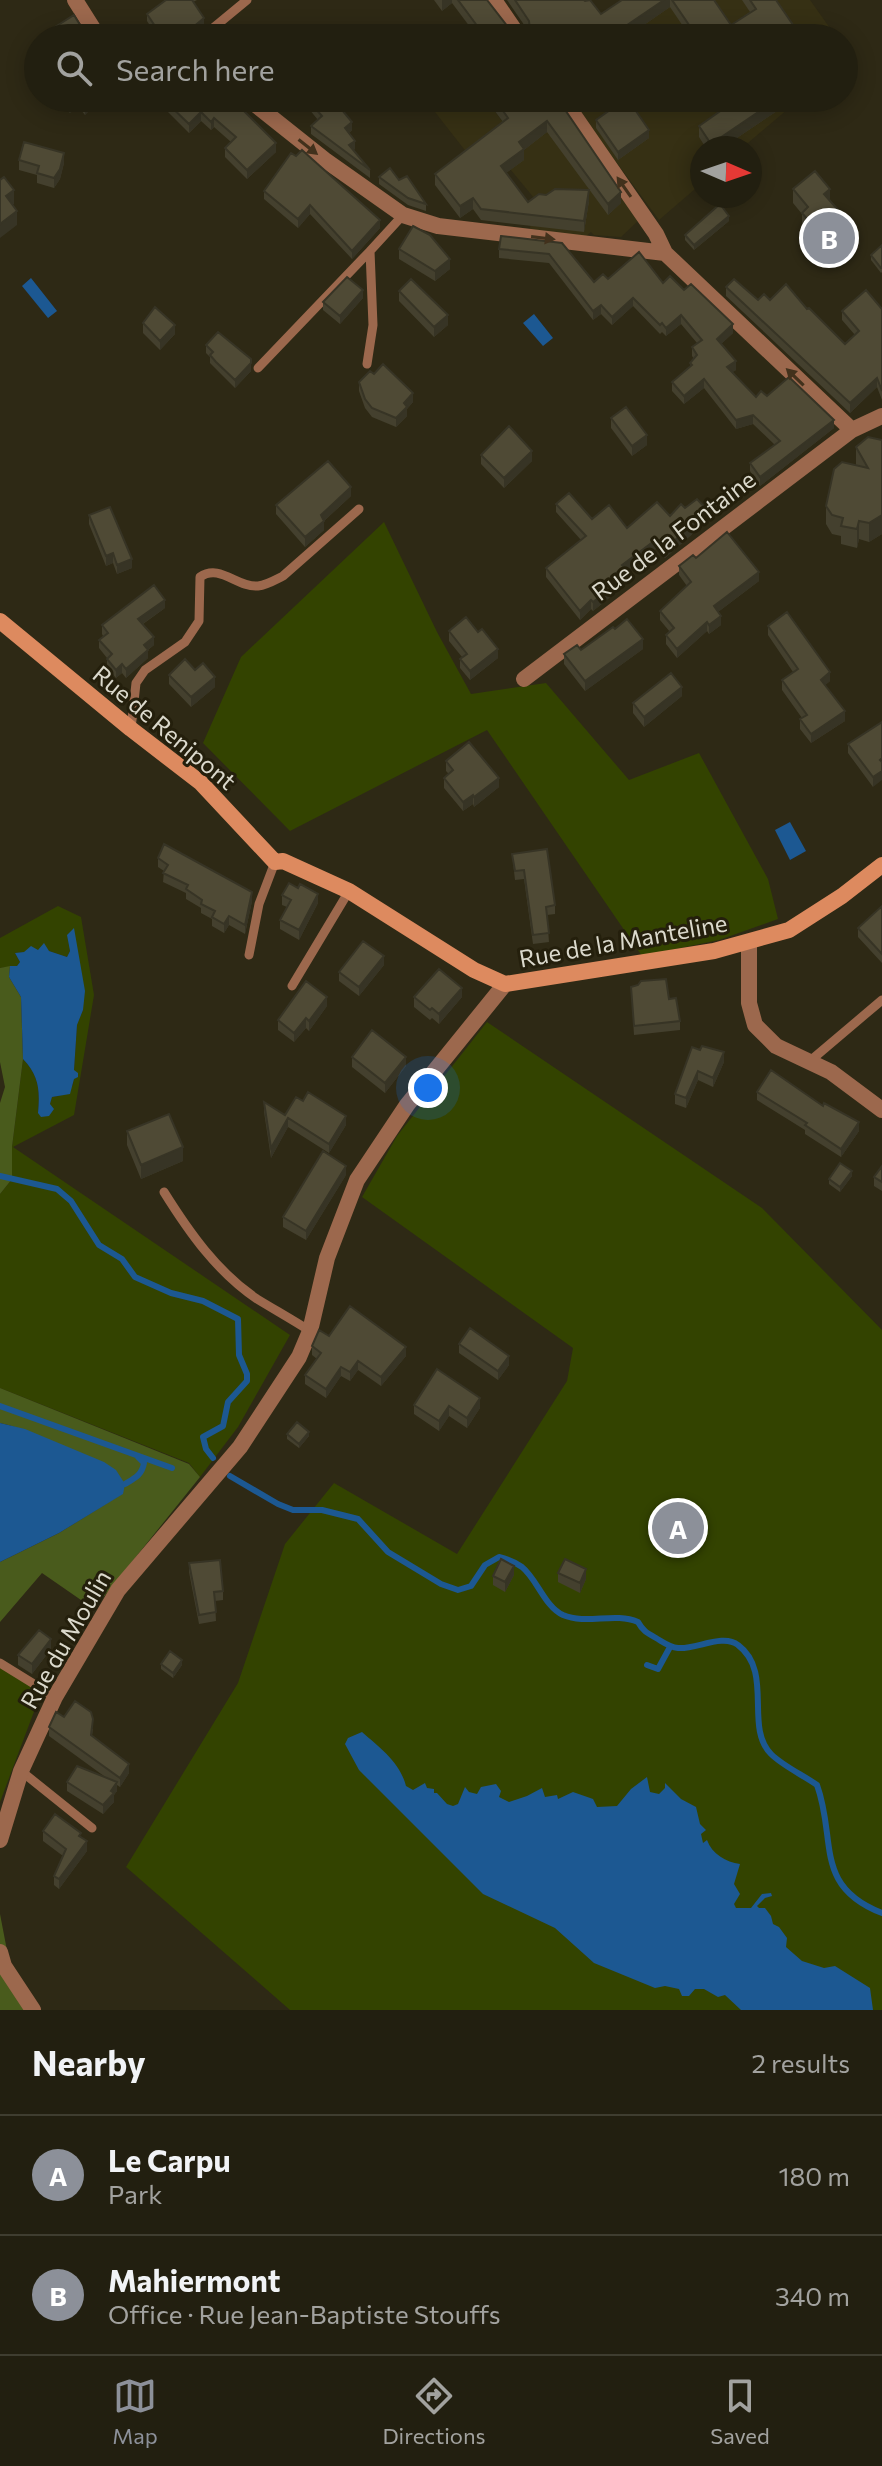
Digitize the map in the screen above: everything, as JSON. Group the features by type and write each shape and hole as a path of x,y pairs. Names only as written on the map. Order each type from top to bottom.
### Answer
{"street":[{"path":"75,0 90,24"},
{"path":"494,0 510,24"},
{"path":"265,112 325,160 403,215 438,226 665,253"},
{"path":"572,112 656,234 665,253 852,430"},
{"name":"Rue de la Fontaine","path":"524,679 852,430 882,416"},
{"name":"Rue de Renipont","path":"0,621 201,783 275,862 283,861 349,891 474,970 505,984"},
{"name":"Rue de la Manteline","path":"240,1447 283,1383 310,1331 327,1258 357,1180 407,1105 505,984 749,943 789,930 842,896 882,865"},
{"path":"749,943 749,1003 755,1025 776,1046 831,1072 882,1110"},
{"name":"Rue du Moulin","path":"0,1840 21,1771 55,1697 118,1590 240,1447"},
{"path":"0,1952 4,1966 33,2010"}],"lane":[{"path":"218,24 247,0"},
{"path":"258,368 403,215"},
{"path":"367,364 373,325 370,251"},
{"path":"131,729 136,683 145,670 185,642 199,621 200,577 211,571 247,585 270,583 283,576 359,509"},
{"path":"249,955 259,904 275,862"},
{"path":"292,986 349,891"},
{"path":"810,1061 882,1000"},
{"path":"164,1192 187,1229 217,1265 255,1297 310,1331"},
{"path":"0,1663 55,1697"},
{"path":"21,1771 92,1828"}],"shaded area":[{"path":"624,0 810,0 827,24 608,24"},
{"path":"435,112 495,112 502,121 514,112 560,112 640,219 621,237 594,235 591,232 584,238 530,229 532,210 539,204 505,163 471,158"},
{"path":"579,112 784,112 756,136 690,136 690,193 659,220"}],"green space":[{"path":"384,522 471,694 546,683 629,780 699,753 768,879 778,919 719,940 642,956 487,730 290,831 203,743 241,657"},
{"path":"58,906 81,917 94,995 74,1115 13,1147 290,1335 238,1427 200,1477 189,1463 0,1388 0,1194 12,1179 12,1147 23,1059 37,1084 38,1113 50,1104 52,1097 59,1096 73,1085 77,1024 83,1010 67,935 70,951 67,957 49,951 15,953 20,962 17,966 0,968 0,938"},
{"path":"10,966 9,977 21,997 23,1059 12,1147 12,1179 0,1194 0,1103 5,1087 0,1062 0,968"},
{"path":"487,1022 762,1208 882,1330 882,2010 290,2010 126,1867 238,1683 285,1544 334,1483 457,1554 567,1381 573,1348 362,1197 397,1136"},
{"path":"0,1388 189,1464 200,1477 94,1609 42,1573 0,1622 0,1562 59,1533 122,1494 50,1443 0,1423"},
{"path":"0,1663 35,1690 38,1701 0,1802"},
{"path":"0,1914 14,1987 25,2010 0,2010"}],"water":[{"path":"31,278 57,311 48,318 22,286"},
{"path":"534,314 553,338 543,346 523,323"},
{"path":"790,822 806,851 790,860 775,830"},
{"path":"74,928 85,991 83,1010 77,1025 74,1070 78,1077 74,1079 70,1094 52,1097 50,1104 54,1109 49,1116 41,1117 38,1113 37,1084 23,1059 21,997 9,977 10,966 17,966 20,962 15,953 24,952 31,946 38,950 44,943 49,951 67,957 70,951 67,935"},
{"path":"0,1423 25,1429 104,1462 116,1470 125,1484 123,1494 59,1533 0,1562"},
{"path":"362,1732 394,1763 406,1786 413,1790 425,1783 427,1788 434,1789 434,1793 453,1806 458,1804 465,1787 477,1794 481,1787 496,1784 501,1791 499,1797 509,1802 542,1788 545,1797 557,1795 558,1799 573,1792 593,1799 597,1807 617,1806 631,1789 647,1777 650,1792 659,1794 665,1783 681,1799 696,1807 700,1824 706,1830 701,1834 703,1843 707,1840 720,1856 740,1864 734,1884 740,1894 734,1904 736,1908 751,1908 762,1894 771,1893 772,1896 757,1906 765,1908 773,1924 787,1938 786,1947 802,1961 824,1968 835,1966 870,1988 873,2010 741,2010 725,1995 718,1997 704,1989 695,1989 689,1996 682,1996 679,1989 665,1986 655,1988 594,1963 555,1928 483,1894 359,1770 345,1744 348,1738"}],"building":[{"path":"166,0 192,0 204,18 197,24 154,24 147,14"},
{"path":"458,0 487,0 506,24 476,24"},
{"path":"515,0 590,0 601,14 622,0 664,0 629,24 529,24"},
{"path":"672,0 714,0 730,24 688,24"},
{"path":"750,0 776,0 792,24 733,24 756,9"},
{"path":"74,15 79,24 60,24"},
{"path":"177,112 201,112 189,124"},
{"path":"201,112 245,112 276,143 247,170 225,148 236,137 214,118 211,122"},
{"path":"318,112 344,112 352,122 345,128 355,141 349,145 370,170 311,126 322,116"},
{"path":"504,112 567,112 621,192 608,204 547,121 519,142 524,149 501,166 528,202 539,194 546,195 555,189 589,190 584,221 481,209 473,198 460,206 435,174 508,118"},
{"path":"607,112 637,112 649,130 618,152 596,120"},
{"path":"719,112 758,112 723,136 706,136 699,126"},
{"path":"24,142 64,153 54,178 37,173 39,166 19,160"},
{"path":"302,150 380,220 352,251 310,205 298,219 264,191 291,153 296,156"},
{"path":"390,168 399,180 407,176 426,204 408,198 379,177"},
{"path":"815,171 830,189 824,194 854,228 831,247 802,213 808,207 793,189"},
{"path":"4,177 14,190 6,196 17,211 0,224 0,180"},
{"path":"715,208 723,208 729,216 694,245 685,235"},
{"path":"413,226 430,235 450,259 435,271 399,249"},
{"path":"501,236 562,243 594,282 603,274 608,279 639,252 663,283 670,276 684,290 691,284 733,324 717,339 736,361 727,367 756,397 761,391 767,396 789,377 834,420 760,477 750,463 780,441 753,415 736,420 704,379 684,396 672,382 692,365 690,363 697,355 692,347 702,340 681,315 666,328 633,298 612,317 601,305 593,311 549,254 499,249"},
{"path":"882,245 882,268 881,268 871,255"},
{"path":"347,277 363,290 340,316 323,302"},
{"path":"411,279 448,315 434,327 399,291"},
{"path":"734,279 758,300 764,294 770,300 786,284 807,309 845,344 859,331 842,311 866,290 882,309 882,391 877,378 850,403 726,287"},
{"path":"155,307 175,325 160,341 143,323"},
{"path":"218,332 251,359 251,363 235,380 210,355 213,352 206,345"},
{"path":"383,364 413,393 404,403 407,407 396,418 372,408 359,382 370,371 374,374"},
{"path":"626,407 647,435 632,446 611,418"},
{"path":"509,426 532,451 504,478 481,455"},
{"path":"868,437 882,440 882,515 869,523 859,521 857,529 841,526 843,518 832,515 826,506 834,469 842,462 868,468 856,447"},
{"path":"328,461 351,487 321,515 324,521 305,537 276,505"},
{"path":"569,493 592,519 609,505 627,528 657,502 670,516 681,504 685,508 697,499 708,511 665,549 657,539 622,565 624,567 611,577 615,585 580,611 546,568 586,536 556,504"},
{"path":"110,507 132,559 117,565 113,553 106,556 89,515"},
{"path":"727,532 759,572 714,606 721,616 709,625 707,622 677,649 666,635 674,628 660,611 691,582 679,566 693,555 696,558"},
{"path":"154,585 165,600 138,619 154,637 144,645 148,650 126,669 122,664 116,670 107,659 112,654 99,640 108,633 102,625"},
{"path":"787,612 830,672 821,680 845,711 811,734 800,719 807,715 782,680 798,669 768,626"},
{"path":"466,617 478,632 482,629 498,649 470,671 460,659 467,654 449,631"},
{"path":"627,619 643,639 585,681 564,654 577,645 581,650"},
{"path":"185,659 195,670 203,663 215,677 191,697 169,675"},
{"path":"671,673 682,687 644,717 633,703"},
{"path":"882,722 882,771 873,777 848,744"},
{"path":"469,742 499,778 463,802 444,778 453,770 446,761"},
{"path":"164,844 252,892 245,925 229,916 224,924 212,917 215,911 201,904 202,900 186,889 188,885 163,873 168,865 158,858"},
{"path":"547,849 555,905 546,907 549,933 533,935 524,870 515,871 512,854"},
{"path":"289,883 298,888 300,884 318,894 299,930 280,920 291,900 282,895"},
{"path":"882,906 882,954 858,928"},
{"path":"363,941 384,956 359,987 339,972"},
{"path":"439,969 462,988 439,1014 414,997"},
{"path":"666,979 669,999 676,998 680,1021 634,1026 631,987 641,981"},
{"path":"306,981 327,997 309,1021 306,1018 294,1033 278,1020"},
{"path":"372,1030 406,1057 385,1083 352,1057"},
{"path":"702,1046 724,1052 713,1078 698,1071 686,1098 675,1094 692,1047 700,1050"},
{"path":"771,1070 823,1106 824,1103 859,1122 841,1149 805,1125 807,1123 757,1092"},
{"path":"308,1092 346,1116 329,1144 288,1118 271,1148 264,1102 285,1115 296,1097 303,1101"},
{"path":"169,1114 183,1147 141,1165 127,1131"},
{"path":"323,1151 346,1166 306,1231 283,1217"},
{"path":"840,1163 852,1171 840,1187 829,1179"},
{"path":"882,1166 882,1182 874,1177"},
{"path":"350,1306 406,1347 381,1377 358,1361 350,1372 341,1367 326,1389 305,1375 321,1353 312,1346 319,1330 329,1336"},
{"path":"470,1328 509,1356 498,1371 459,1344"},
{"path":"437,1369 480,1398 467,1418 449,1406 439,1421 414,1405"},
{"path":"297,1422 309,1432 299,1444 287,1434"},
{"path":"501,1559 514,1566 505,1582 493,1576"},
{"path":"565,1559 586,1569 580,1583 558,1573"},
{"path":"220,1560 223,1591 214,1592 216,1612 199,1615 189,1563"},
{"path":"39,1630 51,1639 32,1664 18,1655"},
{"path":"170,1651 182,1660 173,1673 161,1664"},
{"path":"75,1701 91,1712 91,1735 129,1764 120,1778 49,1727 56,1712 64,1717"},
{"path":"77,1766 117,1782 111,1791 114,1793 103,1805 67,1782"},
{"path":"55,1814 87,1841 59,1879 54,1876 66,1849 43,1831"}],"waterway":[{"path":"0,1176 57,1189 71,1201 99,1245 122,1259 135,1277 171,1293 203,1301 238,1319 239,1355 247,1381 228,1402 223,1426 203,1437 206,1449 213,1458"},
{"path":"0,1406 172,1468"},
{"path":"125,1484 142,1470 144,1463 138,1457"},
{"path":"230,1476 293,1510 322,1510 358,1519 388,1552 441,1584 458,1590 471,1586 485,1565 499,1557 522,1567 551,1606 563,1615 581,1619 629,1619 675,1647 685,1648 717,1641 738,1645 749,1656 755,1670 763,1743 776,1758 817,1785 836,1875 860,1902 882,1913"},
{"path":"647,1665 658,1669 670,1647"}],"place":[{"name":"Mahiermont","path":"829,238"},
{"name":"Le Carpu","path":"678,1528"}]}
